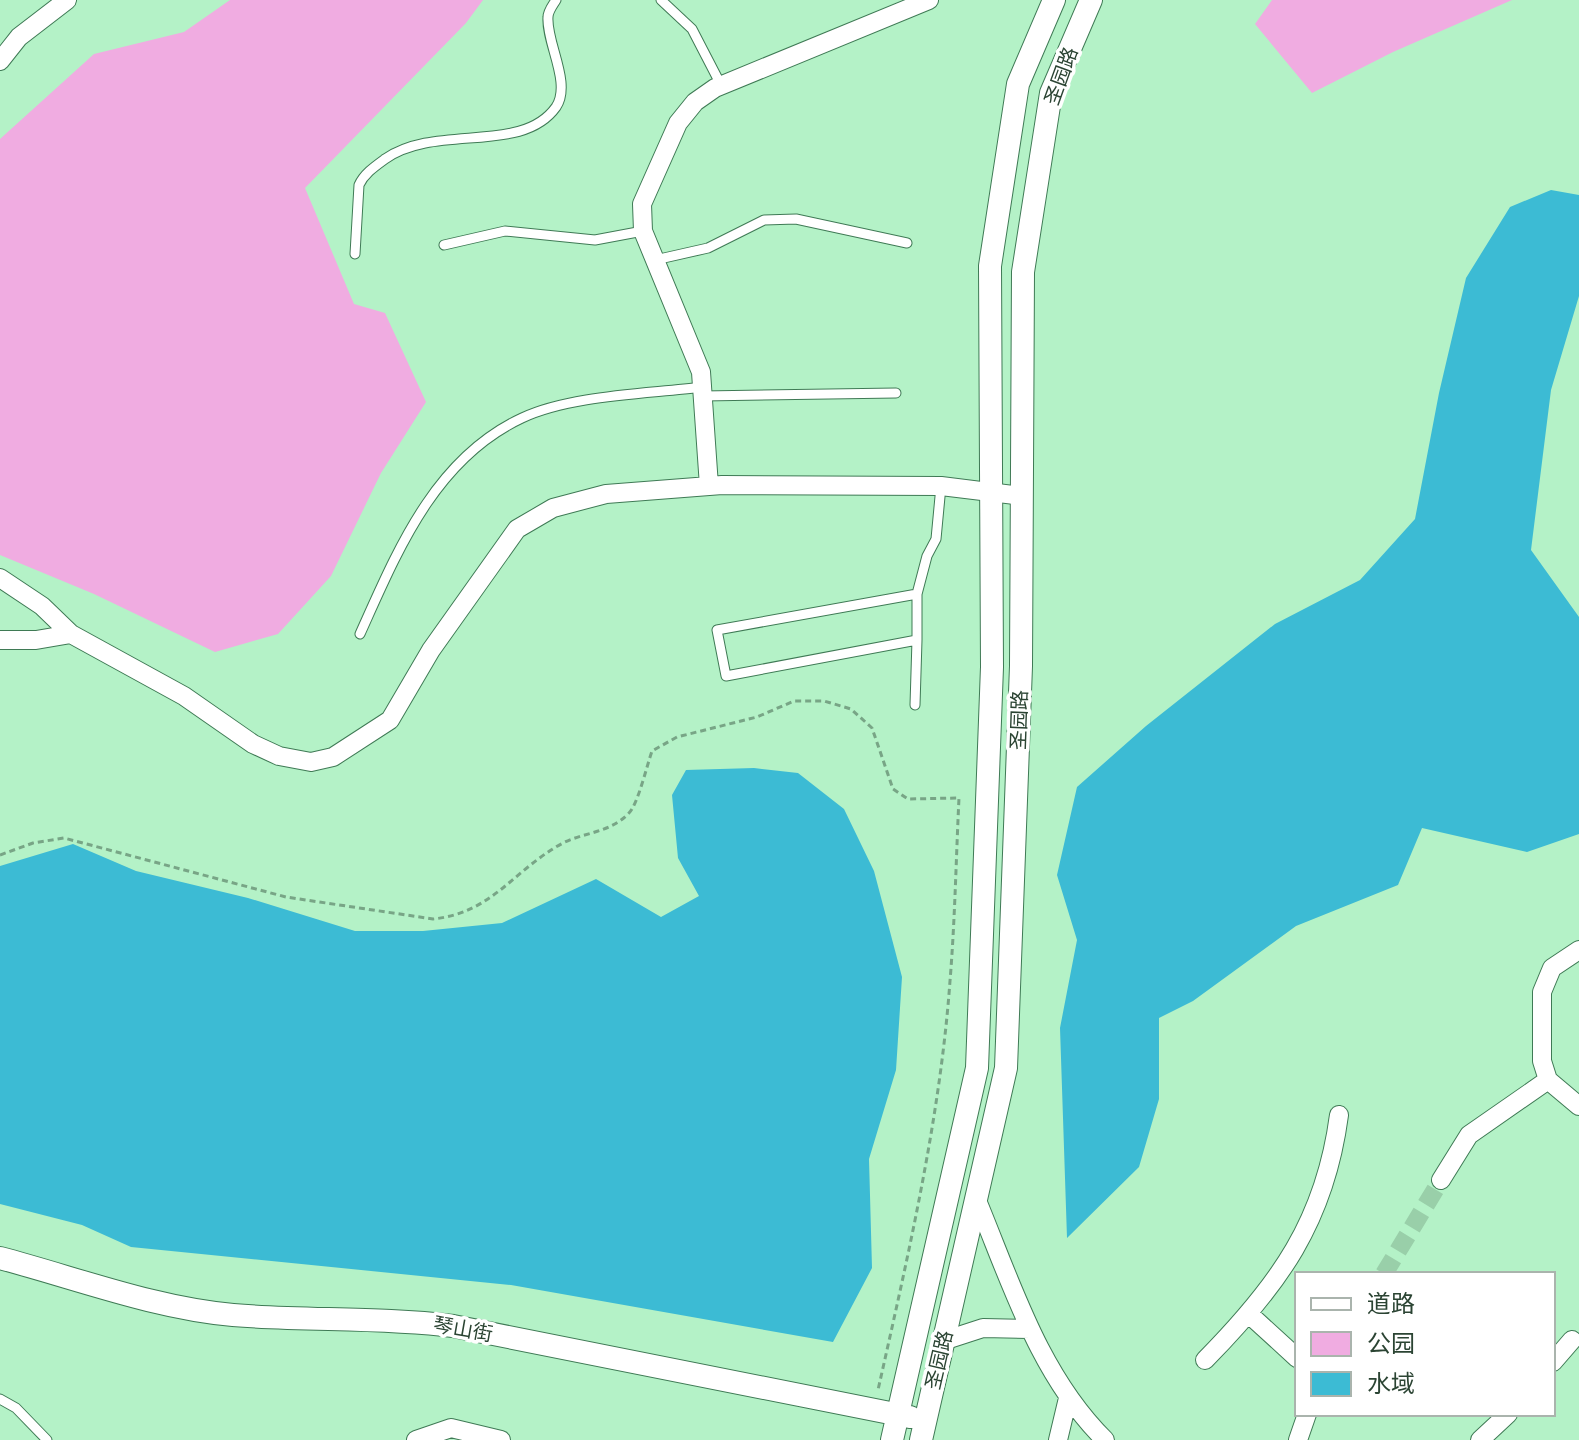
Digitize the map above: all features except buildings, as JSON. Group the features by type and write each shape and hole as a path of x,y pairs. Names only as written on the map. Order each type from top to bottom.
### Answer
{"street":[{"path":"0,61 19,37 67,0"},
{"path":"709,486 703,391 693,348 643,231 642,204 678,123 695,102 721,85 929,0"},
{"name":"圣园路","path":"892,1440 977,1068 992,667 990,266 1018,84 1054,0"},
{"name":"圣园路","path":"923,1429 1006,1068 1021,666 1023,272 1051,93 1091,0"},
{"path":"0,578 42,606 71,634 184,696 253,744 279,756 311,762 333,757 390,720 431,650 517,529 553,508 606,494 709,486 941,486 1022,496"},
{"path":"0,640 36,640 71,634"},
{"path":"1579,950 1552,968 1542,992 1542,1061 1548,1080 1579,1106"},
{"path":"1441,1180 1469,1135 1548,1080"},
{"path":"1205,1360 1250,1315 1283,1271 1321,1199 1333,1159 1339,1115"},
{"path":"976,1198 1030,1329 1068,1398 1105,1440"},
{"name":"琴山街","path":"0,1258 182,1308 232,1315 412,1321 453,1326 898,1415 923,1429"},
{"path":"1250,1315 1295,1356"},
{"path":"943,1341 983,1328 1030,1329"},
{"path":"1555,1360 1572,1340"},
{"path":"1058,1440 1068,1398"},
{"path":"1298,1440 1306,1416"},
{"path":"1480,1440 1506,1416"},
{"path":"416,1440 451,1428 501,1440"}],"lane":[{"path":"355,254 359,185 363,177 380,163 402,148 427,141 526,131 544,120 558,104 560,87 548,15 556,0"},
{"path":"661,0 692,29 721,85"},
{"path":"655,260 708,248 764,220 796,219 907,243"},
{"path":"444,245 505,231 595,240 643,231"},
{"path":"360,634 402,542 430,496 471,452 522,418 577,403 703,391 896,393"},
{"path":"915,705 917,594 927,556 936,539 941,486"},
{"path":"917,594 717,630 726,676 917,640"},
{"path":"0,1399 16,1408 47,1440"}],"path":[{"path":"0,855 33,843 64,838 286,897 433,919 457,916 490,900 563,843 606,830 631,812 652,751 677,737 757,717 794,701 824,701 851,709 872,728 893,789 908,799 959,798 950,983 931,1130 908,1258 873,1410"}],"green space":[{"path":"230,0 483,0 466,23 305,188 354,304 385,313 426,402 381,473 331,576 278,634 215,652 94,594 0,555 0,139 94,54 184,32"},
{"path":"1272,0 1512,0 1393,52 1312,93 1255,24"}],"water":[{"path":"1551,190 1579,195 1579,296 1551,390 1531,550 1579,617 1579,834 1527,852 1422,828 1398,885 1296,926 1193,1001 1159,1018 1159,1099 1139,1167 1067,1238 1060,1028 1077,940 1057,875 1077,787 1146,726 1275,624 1360,580 1415,519 1439,393 1466,278 1510,207"},
{"path":"754,768 798,773 844,809 874,871 902,977 896,1070 869,1159 872,1268 833,1342 511,1285 131,1247 82,1225 0,1204 0,866 73,844 136,871 248,898 355,931 423,931 502,923 596,879 661,917 699,896 678,858 672,795 686,770"}],"tunnel":[{"path":"1385,1272 1441,1180"}]}
